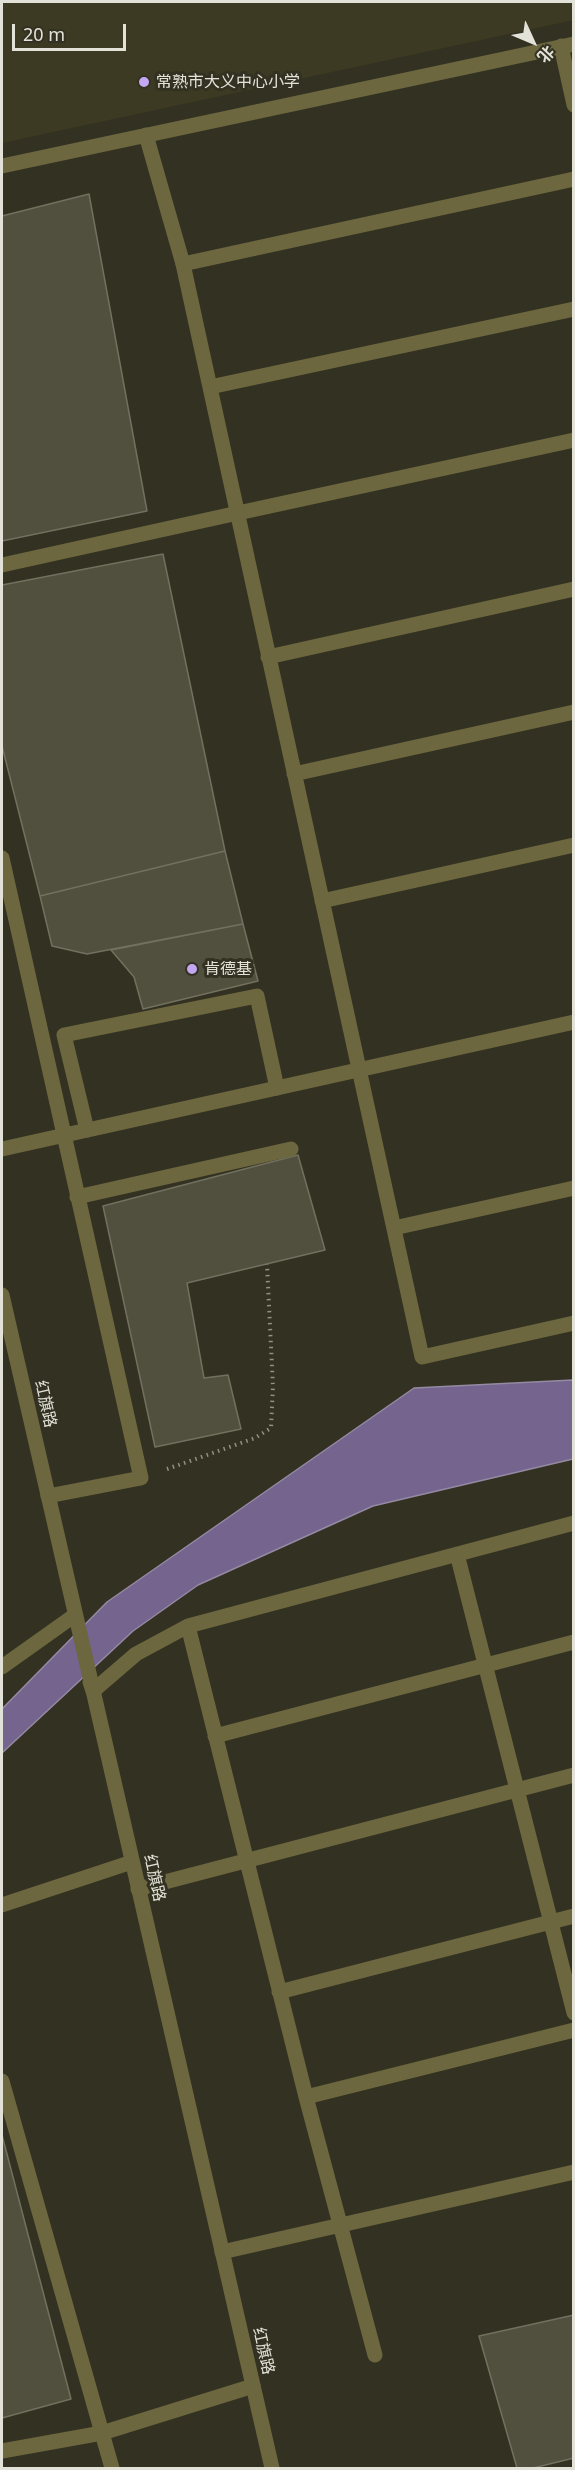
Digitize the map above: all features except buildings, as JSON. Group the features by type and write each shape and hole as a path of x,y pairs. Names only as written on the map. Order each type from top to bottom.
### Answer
{"street":[{"path":"2,166 567,45 573,105"},
{"path":"146,135 183,264 422,1357 573,1323"},
{"path":"183,264 573,178"},
{"path":"210,387 573,309"},
{"path":"2,565 573,440"},
{"path":"268,657 573,590"},
{"path":"294,774 573,712"},
{"path":"322,901 573,845"},
{"path":"2,858 62,1136 141,1478 48,1496"},
{"path":"87,1130 64,1035 257,996 277,1088"},
{"path":"2,1149 573,1022"},
{"path":"76,1197 291,1149"},
{"path":"393,1228 573,1188"},
{"name":"红旗路","path":"2,1295 272,2469"},
{"path":"91,1687 136,1654 188,1626 573,1523"},
{"path":"457,1554 573,2013"},
{"path":"2,1667 77,1622"},
{"path":"188,1626 279,1992 375,2355"},
{"path":"215,1736 573,1642"},
{"path":"138,1888 573,1775"},
{"path":"2,1905 132,1862"},
{"path":"279,1992 573,1916"},
{"path":"306,2097 573,2030"},
{"path":"3,2088 112,2469"},
{"path":"222,2252 573,2172"},
{"path":"2,2451 102,2433 253,2386"}],"path":[{"path":"141,1478 255,1438 271,1428 273,1387 267,1264"}],"shaded area":[{"name":"常熟市大义中心小学","path":"2,2 573,2 574,20 2,143"},
{"path":"573,1380 573,1459 373,1506 198,1585 133,1631 2,1753 2,1709 107,1602 414,1388"}],"place":[{"name":"常熟市大义中心小学","path":"144,82"},
{"name":"肯德基","path":"192,969"}]}
